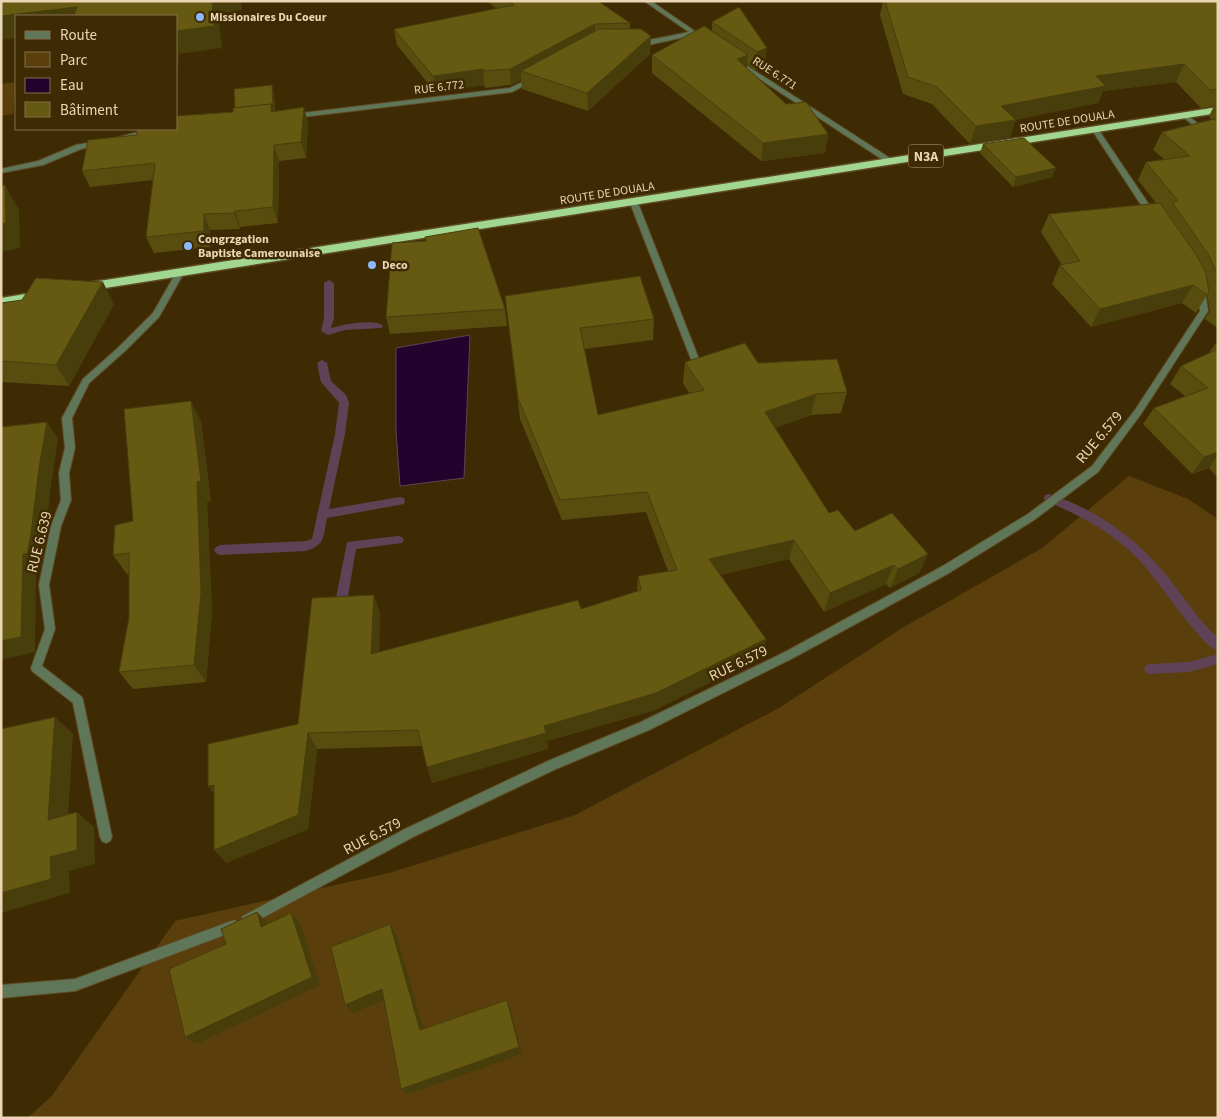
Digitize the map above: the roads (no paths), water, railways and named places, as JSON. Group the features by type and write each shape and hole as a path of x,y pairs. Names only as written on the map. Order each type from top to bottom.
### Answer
{"highway":[{"name":"ROUTE DE DOUALA","path":"77,289 181,271 634,203 1218,110"},
{"path":"1,302 58,292"}],"street":[{"path":"647,1 701,38"},
{"path":"628,43 648,43 694,33"},
{"name":"RUE 6.771","path":"732,59 892,162"},
{"name":"RUE 6.772","path":"285,117 512,90 538,76"},
{"path":"1184,116 1218,143"},
{"path":"1,171 40,163 79,147 154,130"},
{"path":"1096,130 1160,226"},
{"path":"634,203 698,367"},
{"name":"RUE 6.639","path":"106,837 78,700 36,668 50,630 44,585 56,526 66,500 64,473 70,448 67,418 86,381 156,315 181,271"},
{"name":"RUE 6.579","path":"1,992 75,984 239,924 409,833 552,765 644,726 789,655 945,570 1031,517 1095,469 1138,412 1204,311 1201,291 1197,282"}],"water":[{"path":"470,335 464,478 400,486 396,431 396,348"}],"waterway":[{"path":"326,331 329,318 329,283"},
{"path":"328,332 345,327 378,326"},
{"path":"220,550 306,546 314,544 317,540 340,434 344,403 342,398 326,382 322,363"},
{"path":"1049,498 1093,518 1120,536 1155,570 1193,619 1218,646"},
{"path":"323,514 400,501"},
{"path":"340,608 351,545 398,540"},
{"path":"1150,669 1189,667 1218,659"}],"place":[{"name":"Missionaires Du Coeur","path":"200,17"},
{"name":"Congrzgation Baptiste Camerounaise","path":"188,246"},
{"name":"Deco","path":"372,265"}]}
